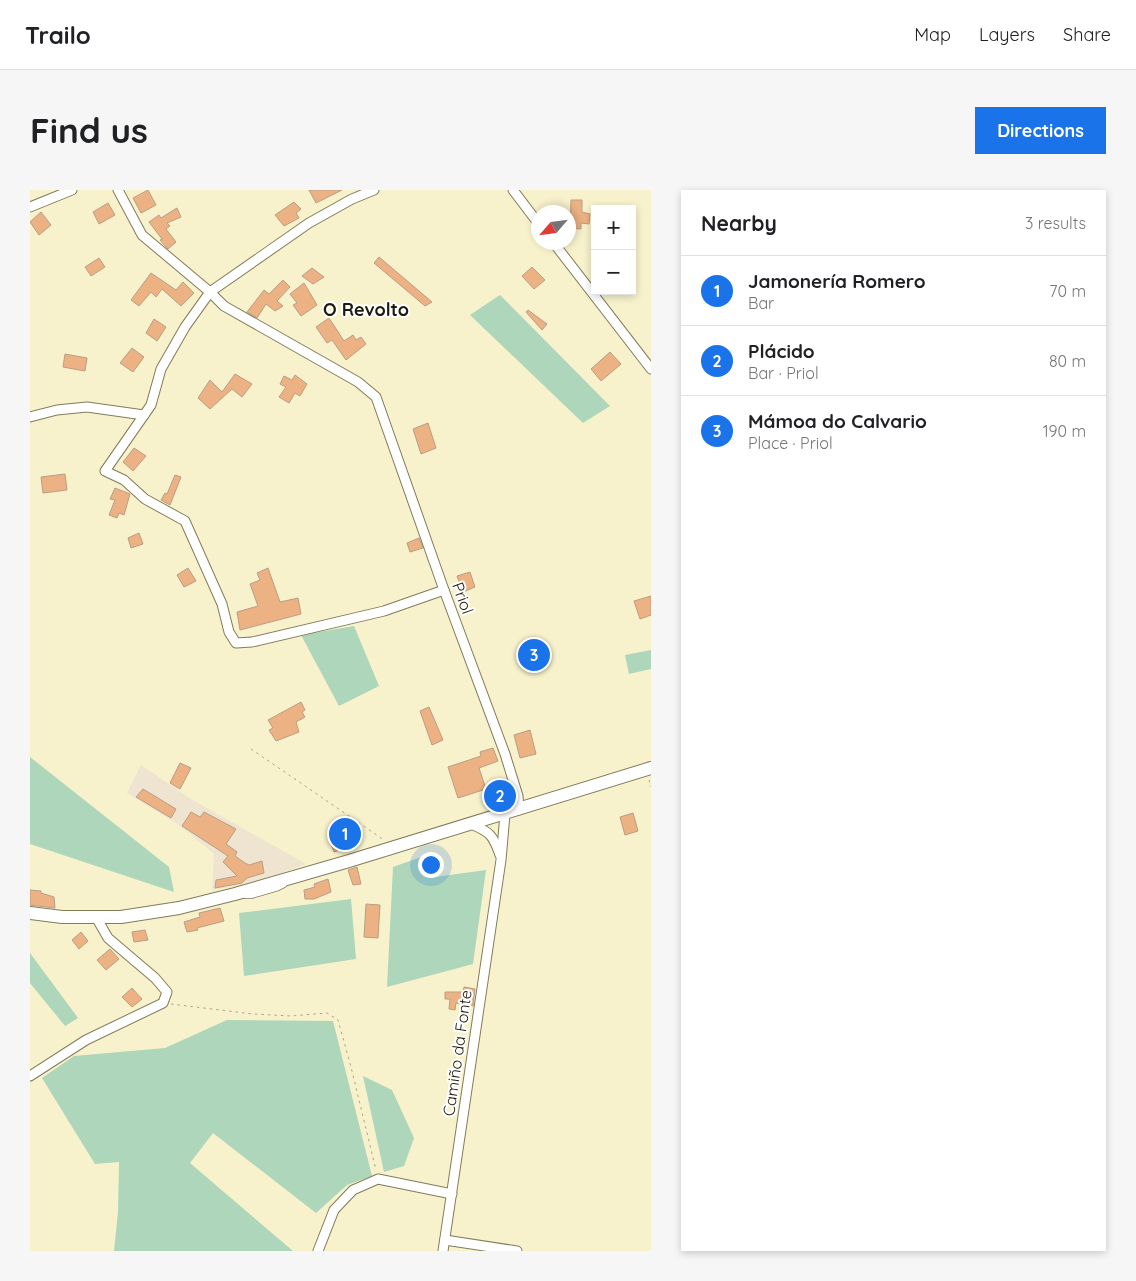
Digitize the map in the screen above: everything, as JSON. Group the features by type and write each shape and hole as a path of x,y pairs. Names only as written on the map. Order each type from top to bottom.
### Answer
{"main road":[{"path":"30,913 62,917 121,917 179,908 301,875 519,810 651,768"}],"street":[{"path":"30,207 72,190"},
{"path":"118,190 142,235 210,292"},
{"path":"374,190 352,199 309,223 210,292 185,327 161,369 151,405 105,471 124,480 145,498 185,521 222,604 229,632 236,643 252,642 384,611 444,590"},
{"path":"513,190 531,214"},
{"path":"559,250 651,369"},
{"name":"Priol","path":"210,292 224,306 358,382 376,396 444,590 505,754 518,796 519,810"},
{"path":"30,417 57,410 87,406 144,415"},
{"path":"501,815 492,828 501,860"},
{"name":"Camiño da Fonte","path":"443,1251 501,860 501,815"},
{"path":"471,824 488,832 495,841"},
{"path":"30,1076 86,1040 163,1003 166,992 155,978 108,938 96,917"},
{"path":"318,1251 334,1210 353,1190 378,1179 452,1194"},
{"path":"445,1240 517,1251"}],"path":[{"path":"251,749 395,847"},
{"path":"163,1003 253,1014 292,1016 327,1013 338,1020 378,1179"}],"shaded area":[{"path":"141,765 191,799 306,864 253,883 212,890 214,854 179,825 127,793"}],"green space":[{"path":"500,295 610,406 583,423 470,315"},
{"path":"354,626 379,686 339,706 301,635"},
{"path":"651,650 651,669 629,674 625,655"},
{"path":"30,757 169,867 174,892 30,844"},
{"path":"427,855 435,877 486,870 473,964 387,987 393,867"},
{"path":"351,899 356,959 244,976 239,913"},
{"path":"30,953 78,1018 65,1026 30,983"},
{"path":"227,1020 333,1021 372,1176 347,1185 316,1213 213,1133 190,1163 293,1251 114,1251 118,1212 119,1162 95,1164 42,1078 74,1056 165,1048"},
{"path":"363,1076 392,1090 414,1138 404,1166 384,1172"}],"building":[{"path":"148,190 156,205 141,213 133,198"},
{"path":"309,190 342,190 316,203"},
{"path":"571,200 582,200 582,212 590,214 589,224 581,223 581,229 576,229 576,205 571,205"},
{"path":"294,202 301,209 296,213 299,218 284,226 275,215"},
{"path":"108,203 115,215 99,224 93,212"},
{"path":"177,208 181,217 167,223 170,226 166,229 176,242 168,249 149,222 159,215 161,218"},
{"path":"41,212 51,225 39,235 30,222"},
{"path":"379,257 432,302 425,306 374,263"},
{"path":"99,258 105,267 91,276 85,267"},
{"path":"532,267 545,280 534,289 522,276"},
{"path":"312,268 324,277 313,284 302,276"},
{"path":"151,273 176,290 183,282 194,293 181,306 162,289 156,297 151,292 139,306 131,300"},
{"path":"283,280 290,287 277,301 283,306 275,311 266,304 257,318 247,312 264,290 269,294"},
{"path":"304,283 317,305 301,316 293,305 297,303 290,294"},
{"path":"528,310 547,324 542,330 526,312"},
{"path":"329,318 344,341 353,335 356,340 361,337 366,344 346,360 332,340 327,343 316,327"},
{"path":"154,319 166,327 157,341 146,333"},
{"path":"132,348 144,357 133,372 120,363"},
{"path":"610,352 621,364 601,381 591,369"},
{"path":"65,354 87,358 85,371 63,367"},
{"path":"235,374 252,384 242,397 232,389 210,409 198,398 210,380 222,392"},
{"path":"295,375 307,384 300,396 295,393 289,403 279,397 286,387 280,384 284,376 292,380"},
{"path":"428,423 436,448 421,454 413,429"},
{"path":"134,448 146,456 133,471 123,462"},
{"path":"65,474 67,490 43,493 41,477"},
{"path":"175,475 181,477 170,505 161,500 165,493 167,494"},
{"path":"115,488 130,494 124,515 119,513 117,518 109,515 115,500 110,499"},
{"path":"139,533 143,544 131,548 128,538"},
{"path":"419,538 423,548 410,552 407,543"},
{"path":"188,568 196,581 184,587 177,575"},
{"path":"268,568 280,602 298,598 301,614 240,630 237,612 258,606 250,584 260,580 257,573"},
{"path":"470,572 475,587 463,592 457,576"},
{"path":"651,596 651,615 640,619 634,601"},
{"path":"301,702 305,710 302,712 305,717 296,722 299,732 276,741 269,730 273,728 268,720"},
{"path":"429,707 443,740 432,745 420,711"},
{"path":"530,730 536,754 520,758 514,735"},
{"path":"493,748 498,761 479,768 486,789 458,798 448,767 481,756 480,752"},
{"path":"180,763 191,768 180,789 170,783"},
{"path":"505,785 510,799 495,804 490,790"},
{"path":"143,789 176,809 171,818 136,797"},
{"path":"191,812 200,817 204,812 236,829 226,844 237,852 235,856 249,865 262,861 264,873 247,878 242,883 215,888 216,880 237,876 223,862 228,856 182,826"},
{"path":"633,813 638,831 625,835 620,817"},
{"path":"344,819 354,845 334,852 328,835 339,831 335,823"},
{"path":"357,867 361,884 353,885 348,870"},
{"path":"328,879 331,892 314,899 305,899 304,890 315,887 314,884"},
{"path":"30,890 41,891 41,893 54,897 55,908 30,905"},
{"path":"366,904 380,905 378,938 364,937"},
{"path":"220,908 224,921 187,932 184,922 200,917 199,913"},
{"path":"145,930 148,940 134,942 132,932"},
{"path":"81,932 88,941 79,949 72,940"},
{"path":"110,949 119,959 106,970 97,960"},
{"path":"464,987 475,989 473,1006 456,1003 455,1010 449,1009 450,999 445,999 445,992 463,992"},
{"path":"132,988 142,999 132,1007 122,997"}],"place":[{"name":"Mámoa do Calvario","path":"534,655"},
{"name":"Plácido","path":"500,796"},
{"name":"Jamonería Romero","path":"345,834"}],"district":[{"name":"O Revolto","path":"366,309"}]}
